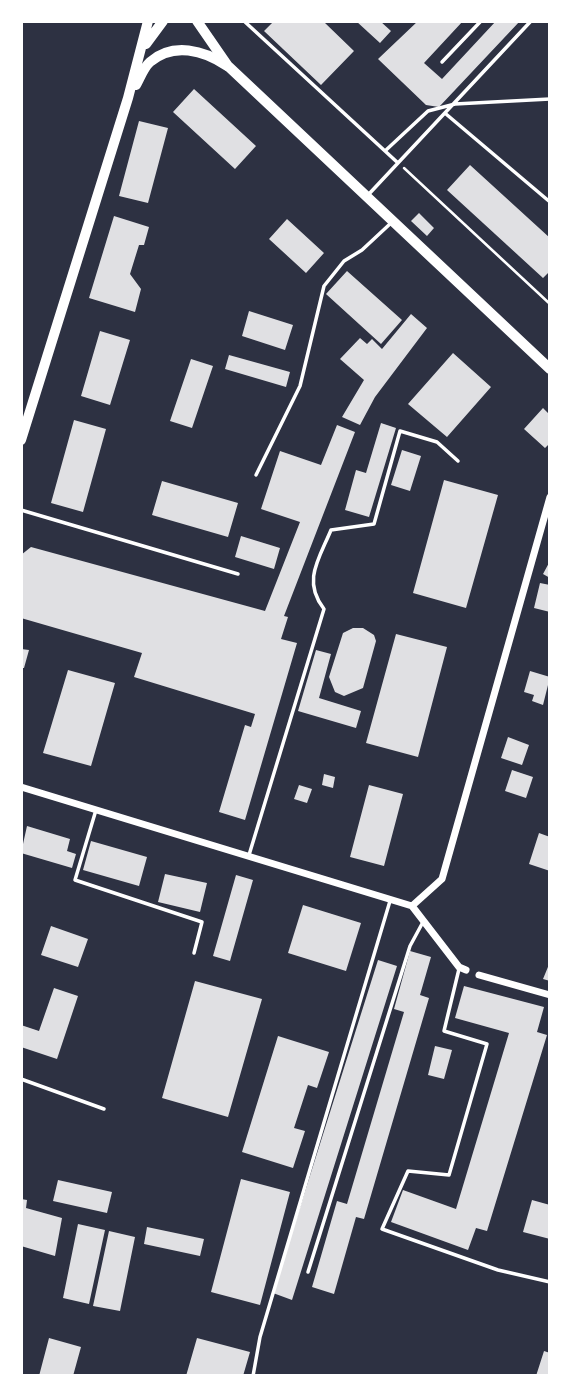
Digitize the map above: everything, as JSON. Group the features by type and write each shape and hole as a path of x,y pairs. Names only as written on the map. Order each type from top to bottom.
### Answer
{"main road":[{"path":"21,440 128,98 148,21"},
{"path":"142,50 163,21"},
{"path":"197,21 228,66 550,369"},
{"path":"128,98 149,63 170,51 198,51 228,66"}],"street":[{"path":"412,906 442,879 550,497"},
{"path":"21,787 412,906 463,969"},
{"path":"480,975 550,995"}],"lane":[{"path":"244,21 398,163"},
{"path":"442,62 481,21"},
{"path":"366,197 531,21"},
{"path":"385,151 428,111 455,104 550,99"},
{"path":"446,114 550,202"},
{"path":"256,475 300,387 324,286 344,261 362,250 393,222"},
{"path":"249,855 324,610 314,596 314,571 331,530 374,524 400,431 437,442 458,461"},
{"path":"21,510 238,574"},
{"path":"96,810 75,880 202,922 194,953"},
{"path":"253,1376 260,1337 391,899"},
{"path":"307,1272 410,946 424,920"},
{"path":"463,969 444,1031 487,1044 449,1175 408,1171 382,1229 498,1270 550,1282"},
{"path":"21,1079 104,1109"}],"path":[{"path":"398,163 550,304"}],"building":[{"path":"274,21 327,21 325,23 354,51 321,85 264,31"},
{"path":"356,21 380,21 391,31 380,43"},
{"path":"418,21 463,21 424,63 442,79 496,21 520,21 439,107 426,105 378,59"},
{"path":"194,89 256,146 235,169 173,112"},
{"path":"139,121 168,128 148,203 119,196"},
{"path":"470,165 550,238 550,271 543,278 447,190"},
{"path":"419,213 434,228 427,236 411,221"},
{"path":"114,216 149,227 144,245 139,245 130,274 141,289 135,312 89,298"},
{"path":"287,219 324,253 306,273 269,239"},
{"path":"347,271 402,320 381,344 326,294"},
{"path":"249,311 293,325 285,350 242,336"},
{"path":"411,314 427,328 375,397 360,425 342,417 364,380 340,359 360,338 367,344 372,339 382,349"},
{"path":"100,331 130,340 110,405 81,396"},
{"path":"453,353 491,387 447,437 408,404"},
{"path":"229,355 290,372 286,387 225,369"},
{"path":"191,359 213,366 192,428 170,421"},
{"path":"543,408 550,415 550,443 545,448 524,429"},
{"path":"74,420 106,429 83,512 51,503"},
{"path":"381,423 396,428 369,517 345,510 356,470 366,473"},
{"path":"337,425 355,432 284,616 288,617 281,639 297,643 245,820 219,812 245,725 251,727 255,714 134,677 142,653 21,618 21,555 31,547 265,611 300,522 261,509 280,451 321,465"},
{"path":"402,450 421,456 410,491 391,485"},
{"path":"444,480 498,495 466,608 413,593"},
{"path":"162,481 238,503 228,537 152,515"},
{"path":"241,536 280,548 274,569 235,557"},
{"path":"550,561 550,578 543,574"},
{"path":"540,583 550,585 550,612 534,608"},
{"path":"353,628 363,628 374,635 376,641 363,688 344,696 335,692 329,677 343,633"},
{"path":"396,634 447,647 418,757 366,743"},
{"path":"21,649 29,650 24,668 21,668"},
{"path":"316,650 331,654 319,698 361,711 356,728 298,711"},
{"path":"68,670 115,683 91,766 43,753"},
{"path":"530,671 550,677 543,705 532,701 534,695 524,692"},
{"path":"508,737 529,745 522,765 501,758"},
{"path":"512,770 533,777 526,798 505,791"},
{"path":"324,774 335,777 333,788 322,785"},
{"path":"299,785 312,789 307,803 294,799"},
{"path":"369,785 403,794 384,866 350,857"},
{"path":"27,826 70,839 67,851 76,854 72,868 21,853"},
{"path":"539,833 550,837 550,871 529,864"},
{"path":"91,841 147,857 139,886 83,870"},
{"path":"165,874 207,883 200,912 158,902"},
{"path":"236,875 253,880 230,961 213,956"},
{"path":"303,905 361,923 346,971 288,953"},
{"path":"51,926 88,939 78,967 41,955"},
{"path":"410,951 431,957 420,995 429,998 364,1219 356,1217 334,1294 312,1287 337,1201 347,1204 404,1012 394,1009"},
{"path":"378,960 397,966 292,1300 273,1293"},
{"path":"550,962 550,981 543,979"},
{"path":"195,981 262,999 228,1117 162,1098"},
{"path":"464,986 544,1007 537,1032 547,1035 487,1231 476,1228 468,1250 391,1222 403,1190 456,1209 509,1033 455,1018"},
{"path":"54,988 78,996 57,1059 21,1047 21,1025 39,1031"},
{"path":"278,1036 329,1052 317,1088 308,1085 294,1128 305,1131 293,1168 242,1152"},
{"path":"435,1046 452,1050 444,1079 428,1075"},
{"path":"241,1179 290,1192 260,1305 211,1292"},
{"path":"58,1180 112,1192 107,1213 53,1201"},
{"path":"21,1199 27,1200 26,1208 62,1218 55,1256 21,1246"},
{"path":"532,1200 550,1205 550,1239 523,1232"},
{"path":"78,1224 105,1230 89,1304 63,1298"},
{"path":"147,1227 204,1239 200,1256 144,1244"},
{"path":"109,1231 135,1237 120,1311 93,1306"},
{"path":"49,1338 81,1347 73,1376 39,1376"},
{"path":"197,1338 250,1352 243,1376 186,1376"},
{"path":"544,1351 550,1353 550,1376 536,1376"}]}
